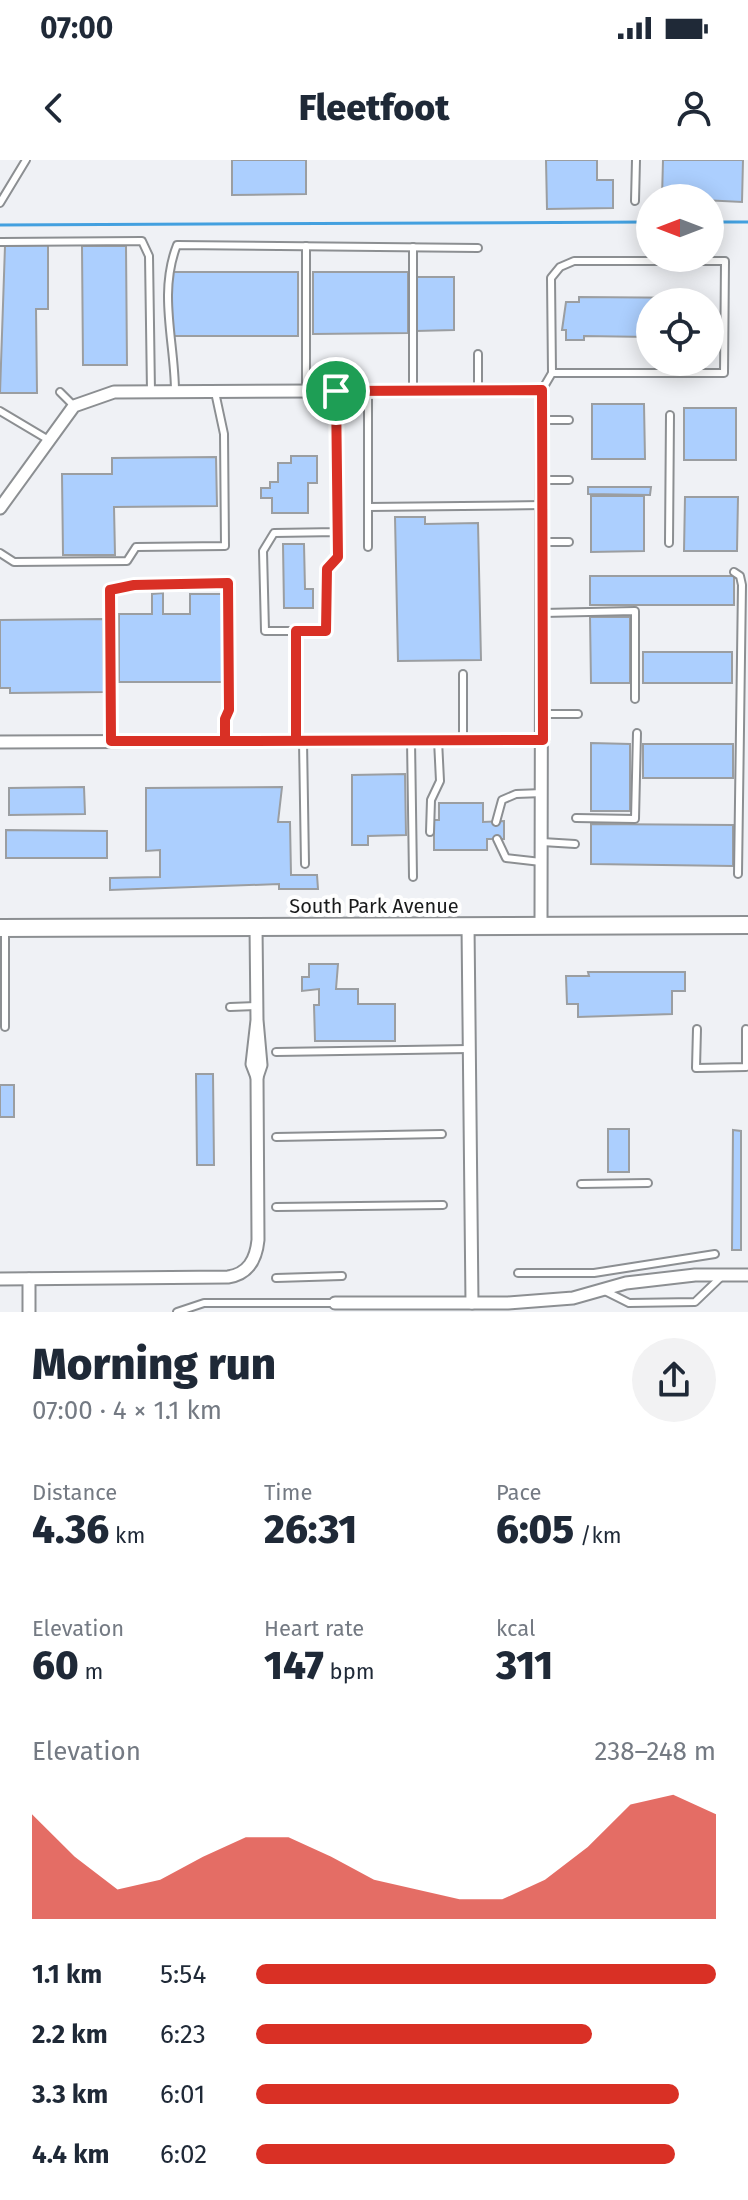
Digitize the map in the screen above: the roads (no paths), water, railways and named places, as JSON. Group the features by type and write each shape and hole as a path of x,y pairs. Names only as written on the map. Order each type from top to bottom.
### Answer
{"main road":[{"name":"South Park Avenue","path":"3,928 748,925"}],"street":[{"path":"0,508 47,439 74,406 114,392 542,390 541,925"},
{"path":"0,742 543,740"},
{"path":"468,925 472,1303"},
{"path":"0,1279 228,1277 243,1272 255,1257 258,1240 257,1077 252,1041 257,1020 256,926"},
{"path":"335,1303 472,1303 573,1298 626,1283 748,1275"},
{"path":"29,1279 29,1312"}],"lane":[{"path":"0,203 26,160"},
{"path":"635,201 636,160"},
{"path":"1,242 142,241 149,256 151,392"},
{"path":"175,392 175,361 169,347 168,267 177,245 478,248"},
{"path":"306,246 306,391"},
{"path":"413,247 413,390"},
{"path":"542,390 552,373 551,278 560,267 574,261 725,261 724,373 552,373"},
{"path":"478,354 478,390"},
{"path":"336,391 338,532 338,557 327,569 326,631 265,631 263,551 274,533 338,532"},
{"path":"368,391 368,547"},
{"path":"60,392 74,406"},
{"path":"0,553 14,562 127,561 136,547 225,546 224,434 215,392"},
{"path":"0,411 47,439"},
{"path":"669,543 670,415"},
{"path":"543,420 569,420"},
{"path":"543,480 569,480"},
{"path":"368,507 543,505"},
{"path":"543,542 569,542"},
{"path":"734,572 740,576 742,585 738,874"},
{"path":"111,741 110,590 134,585 228,583 229,710 225,719 225,741"},
{"path":"543,613 635,611 635,699"},
{"path":"296,631 305,864"},
{"path":"463,674 463,740"},
{"path":"543,714 578,714"},
{"path":"576,818 635,819 637,733"},
{"path":"411,740 413,877"},
{"path":"430,832 431,800 440,781 438,740"},
{"path":"496,822 502,800 516,794 543,793"},
{"path":"497,839 506,858 542,862"},
{"path":"542,842 575,844"},
{"path":"3,928 5,1027"},
{"path":"230,1007 257,1006"},
{"path":"697,1029 696,1068 747,1067 746,1029"},
{"path":"276,1052 469,1049"},
{"path":"276,1137 442,1134"},
{"path":"581,1184 648,1183"},
{"path":"276,1207 443,1205"},
{"path":"518,1273 594,1273 715,1254"},
{"path":"602,1290 629,1303 695,1302 724,1275"},
{"path":"276,1278 342,1276"},
{"path":"177,1312 204,1303 335,1303"}],"waterway":[{"path":"0,225 636,222"},
{"path":"724,222 748,222"}]}
